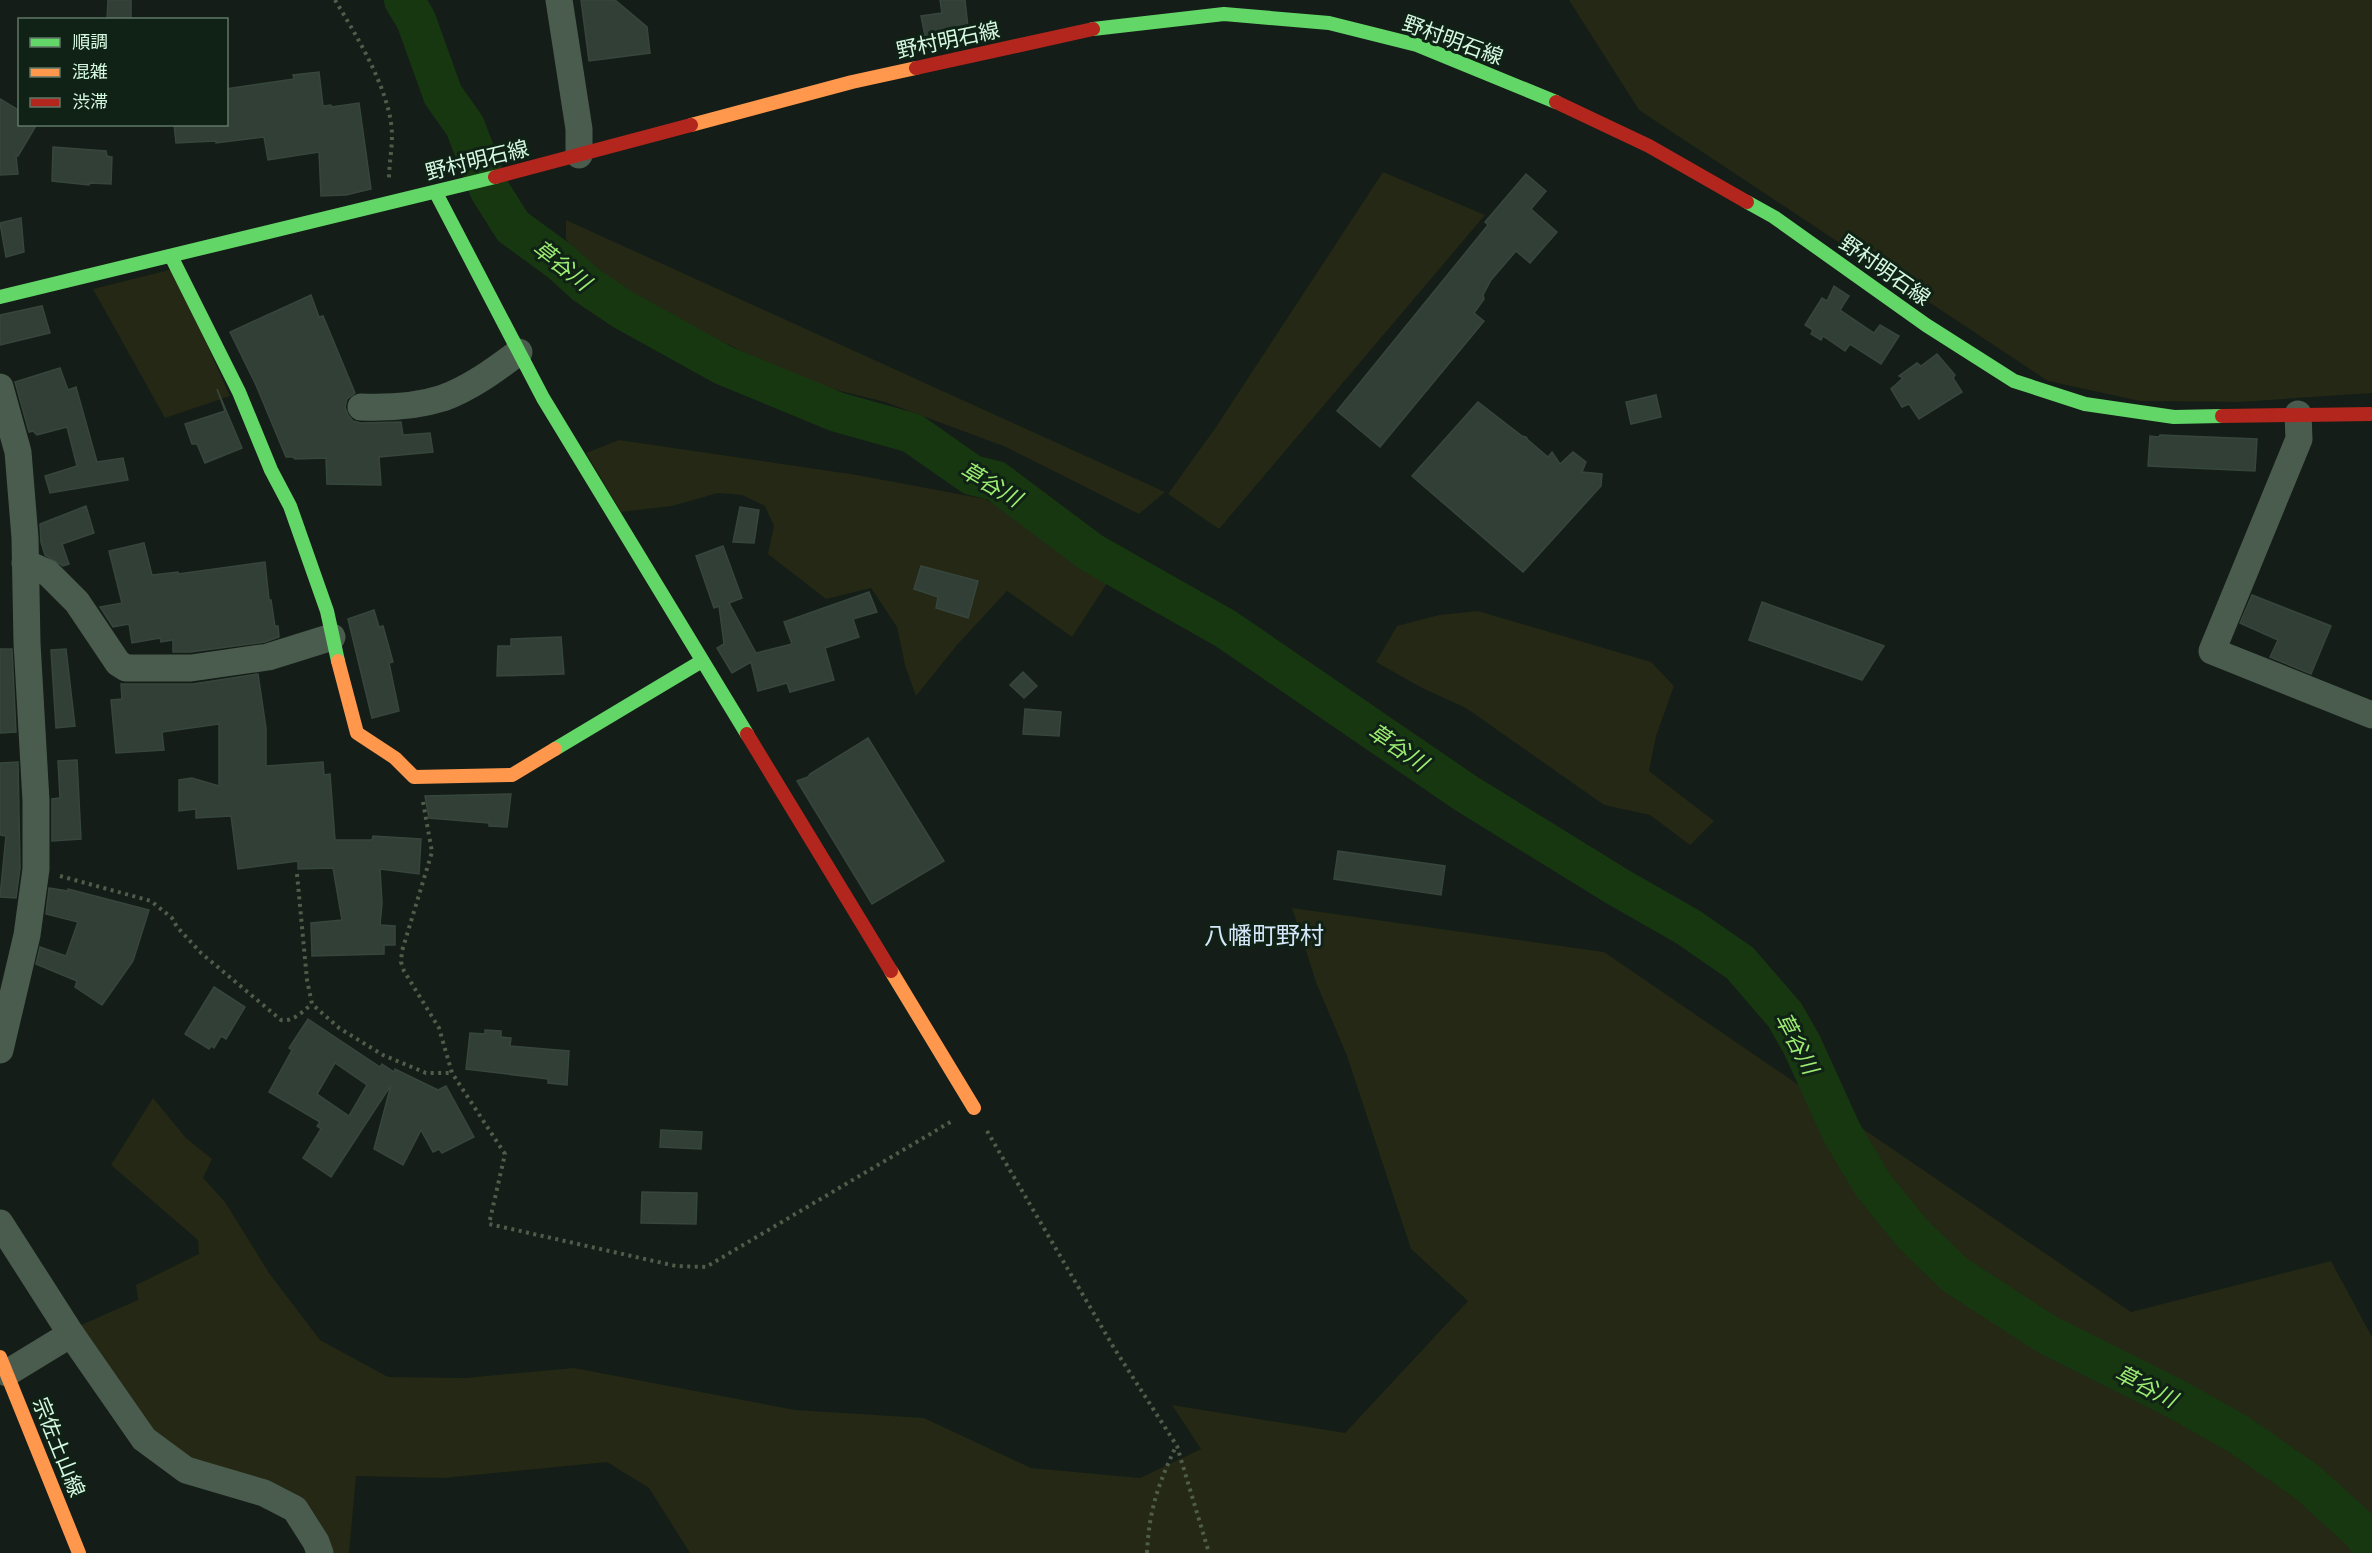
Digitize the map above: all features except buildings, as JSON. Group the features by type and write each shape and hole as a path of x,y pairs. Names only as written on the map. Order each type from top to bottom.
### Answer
{"main road":[{"name":"野村明石線","path":"0,297 441,191 852,82 1080,32 1221,7 1329,23 1417,45 1561,104 1649,146 1774,217 1926,325 2014,381 2085,404 2174,417 2372,414"},
{"path":"441,191 519,352 549,408 974,1108"},
{"path":"171,256 239,392 271,470 290,507 327,611 357,733 384,749 404,765 414,777 512,775 702,661"},
{"name":"宗佐土山線","path":"3,1365 79,1553"}],"street":[{"path":"559,0 579,129 579,155"},
{"path":"361,407 426,402 446,397 491,372 519,352"},
{"path":"0,387 18,452 25,551 27,643 36,801 36,869 27,935 0,1050"},
{"path":"2298,414 2299,439 2212,651 2372,715"},
{"path":"0,527 77,602 118,663 126,668 191,668 268,657 332,637"},
{"path":"0,1223 71,1334 144,1439 186,1470 264,1493 295,1509 316,1542 320,1553"},
{"path":"3,1365 71,1334"}],"path":[{"path":"335,0 365,52 391,121 393,143 389,160 388,185 393,203"},
{"path":"414,777 423,801 432,852 402,951 401,962 404,971 439,1028 452,1072 505,1154 489,1224 676,1266 706,1267 974,1108 1114,1348 1177,1446 1209,1553"},
{"path":"36,869 151,901 172,918 177,927 201,953 281,1020 287,1021 294,1018 312,1004"},
{"path":"297,874 307,980 312,1004 346,1032 383,1055 426,1073 452,1072"},
{"path":"1147,1553 1148,1521 1158,1487 1177,1446"}],"green space":[{"path":"1569,0 2372,0 2372,393 2240,402 2140,401 2048,381 1639,110"},
{"path":"1383,172 1485,215 1219,529 1168,494 1216,427"},
{"path":"566,220 1165,492 1139,514 1006,447 885,402 808,383 596,281 566,239"},
{"path":"173,269 230,396 165,418 93,289"},
{"path":"619,440 857,475 985,499 1115,571 1072,637 1007,591 957,645 916,696 905,665 897,627 871,588 826,599 768,554 774,526 765,506 742,495 718,493 672,506 621,512 586,453"},
{"path":"1478,611 1651,662 1674,686 1656,736 1649,771 1714,821 1690,845 1650,815 1604,805 1466,708 1422,688 1376,662 1397,626 1439,615"},
{"path":"1292,908 1604,952 2131,1312 2331,1261 2372,1337 2372,1553 690,1553 649,1488 607,1462 444,1478 356,1476 349,1553 325,1553 319,1536 154,1441 74,1328 138,1300 136,1285 199,1254 198,1240 111,1165 153,1098 186,1138 212,1159 203,1178 225,1202 269,1273 320,1340 388,1377 465,1378 574,1368 795,1410 924,1418 1031,1468 1140,1478 1201,1449 1172,1405 1345,1433 1468,1301 1411,1249 1347,1056 1316,982"}],"waterway":[{"name":"草谷川","path":"404,0 416,20 443,95 465,126 489,189 513,227 561,262 585,284 622,309 723,365 837,412 912,433 972,475 996,481 1092,553 1226,629 1467,794 1618,887 1688,927 1740,963 1785,1015 1802,1045 1842,1133 1873,1185 1912,1233 1954,1274 2046,1334 2176,1399 2238,1434 2307,1482 2362,1532 2372,1546"}],"traffic: fast":[{"path":"1093,29 1224,14 1329,23 1417,45 1556,102"},
{"path":"0,297 495,177"},
{"path":"436,193 543,398 747,734"},
{"path":"1747,202 1774,217 1926,325 2014,381 2085,404 2174,417 2222,416"},
{"path":"171,256 239,392 271,470 290,506 327,611 338,661"},
{"path":"555,749 702,661"}],"traffic: slow":[{"path":"691,125 852,82 916,68"},
{"path":"338,661 357,733 395,758 414,777 512,775 555,749"},
{"path":"891,971 974,1108"},
{"path":"0,1357 79,1553"}],"traffic: jam":[{"path":"916,68 1093,29"},
{"path":"1556,102 1649,146 1747,202"},
{"path":"495,177 691,125"},
{"path":"2222,416 2372,414"},
{"path":"747,734 891,971"}],"district":[{"name":"八幡町野村","path":"1264,935"}]}
